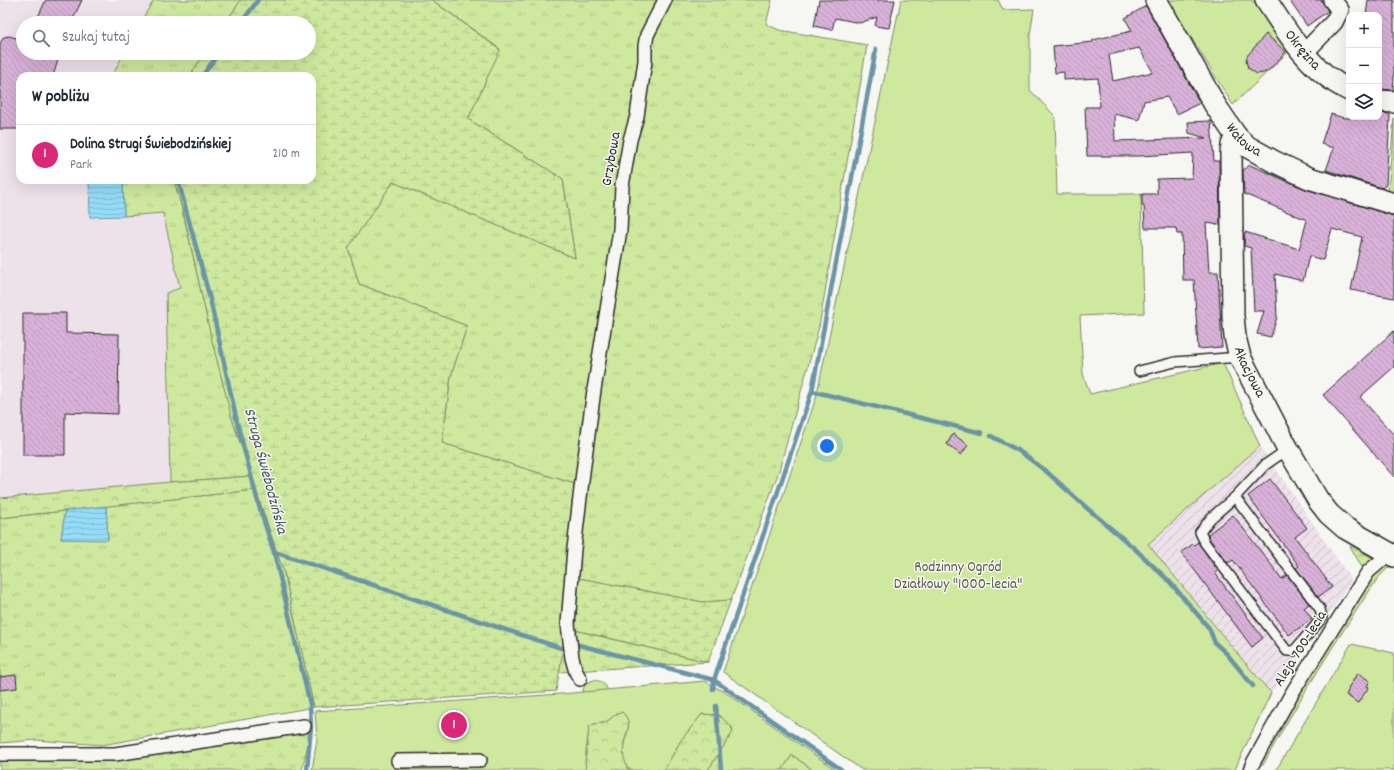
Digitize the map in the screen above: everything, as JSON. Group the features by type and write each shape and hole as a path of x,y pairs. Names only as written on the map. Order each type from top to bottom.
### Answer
{"street":[{"name":"Grzybowa","path":"580,679 576,672 572,658 568,624 574,549 583,472 620,230 622,186 630,140 637,116 645,61 645,46 647,35 665,0"},
{"name":"Wałowa","path":"1156,0 1215,105 1236,136 1248,147 1309,178 1394,204"},
{"name":"Okrężna","path":"1266,0 1287,33 1315,67 1346,89"},
{"path":"1304,53 1334,22 1340,10 1332,0"},
{"path":"1382,101 1394,102"},
{"name":"Akacjowa","path":"1236,136 1230,154 1234,330 1240,357 1308,486 1329,514 1344,528 1391,555"},
{"name":"Aleja 700-lecia","path":"1250,770 1292,693 1368,572 1391,555"},
{"path":"0,754 115,754 304,726"},
{"path":"398,762 457,766 480,760"}],"lane":[{"path":"1139,371 1175,362 1240,357"},
{"path":"1235,497 1320,609 1322,618 1294,651 1287,651 1278,640 1205,543 1200,532 1210,518 1235,497 1264,465 1288,449"}],"shaded area":[{"path":"0,0 154,0 144,16 16,16 16,60 120,60 114,72 16,72 16,184 89,184 90,217 163,213 180,288 166,293 170,482 0,498"},
{"path":"1260,446 1352,581 1271,693 1148,544"}],"green space":[{"path":"154,0 241,0 230,16 144,16"},
{"path":"241,0 432,0 500,50 468,119 563,179 575,258 393,182 348,248 359,284 467,326 451,376 442,443 578,485 574,577 703,602 731,600 708,662 567,628 556,691 314,707 285,576 232,419 212,341 183,211 175,184 316,184 316,72 193,72 200,60 316,60 316,16 230,16"},
{"path":"432,0 772,0 766,24 779,30 867,45 819,327 778,474 731,600 703,602 573,577 578,485 442,443 451,376 467,326 359,284 348,248 393,182 575,258 563,179 468,119 500,49"},
{"name":"Rodzinny Ogród Działkowy \"1000-lecia\"","path":"901,0 998,0 1003,10 1034,9 1030,35 1030,90 1055,116 1057,194 1141,194 1144,313 1080,316 1083,374 1090,394 1223,363 1260,446 1148,544 1271,693 1235,770 862,770 723,672 816,398"},
{"path":"1168,0 1252,0 1289,51 1233,105"},
{"path":"120,60 200,60 193,72 114,72"},
{"path":"1394,118 1394,194 1388,193"},
{"path":"123,184 175,184 221,374 235,425 252,476 170,482 166,293 180,288 163,213 124,216"},
{"path":"252,476 255,490 0,518 0,498"},
{"path":"255,490 285,576 314,707 102,745 36,740 0,743 0,518 65,511 61,539 108,539 106,506"},
{"path":"1350,546 1377,560 1365,573"},
{"path":"1384,565 1389,567 1378,578 1333,647 1290,717 1263,765 1257,762 1370,578"},
{"path":"566,628 708,662 559,672"},
{"path":"1351,644 1394,653 1394,770 1276,770"},
{"path":"594,680 603,683 608,692 582,696 585,686"},
{"path":"705,681 731,696 836,770 813,770 792,755 782,770 708,770 733,732 732,727 719,715 702,714 681,740 664,770 633,770 627,768 624,757 623,748 628,728 628,720 622,712 617,713 605,722 594,724 589,727 585,761 586,770 312,770 317,739 315,711 561,694"},
{"path":"622,712 626,716 629,724 624,745 627,768 633,770 586,770 585,761 589,727 594,724 605,722 617,713"},
{"path":"702,714 717,716 725,719 731,726 733,732 708,770 664,770 681,740"},
{"path":"308,731 309,740 302,770 0,770 0,759 193,748"},
{"path":"792,755 813,770 782,770"}],"water":[{"path":"89,184 123,184 124,216 90,217"},
{"path":"106,506 108,540 61,539 65,511"}],"building":[{"path":"46,0 82,0 74,16 38,16"},
{"path":"819,0 895,0 889,28 875,26 877,17 860,23 835,18 832,30 814,26"},
{"path":"1289,0 1321,0 1328,11 1307,26"},
{"path":"1368,0 1394,0 1393,90 1382,89 1382,12 1366,12"},
{"path":"1146,6 1200,103 1177,114 1167,97 1144,101 1139,120 1114,114 1115,141 1206,138 1189,133 1188,122 1211,121 1214,161 1219,161 1220,225 1206,223 1209,272 1218,272 1222,347 1198,349 1194,280 1183,280 1182,234 1177,234 1176,228 1145,228 1142,194 1157,194 1157,179 1192,178 1193,153 1139,156 1087,156 1085,107 1100,107 1098,78 1064,80 1064,72 1055,73 1053,46 1093,42 1093,40 1132,31 1125,18","holes":["1139,48 1153,72 1113,81 1109,55"]},
{"path":"1266,34 1286,52 1268,71 1257,74 1248,68 1246,61 1247,56"},
{"path":"9,36 16,38 16,60 58,60 54,72 16,72 16,129 0,129 0,43 4,37"},
{"path":"1382,113 1390,114 1386,185 1382,188 1326,170 1334,148 1321,144 1331,114 1346,118 1346,120 1382,120"},
{"path":"1250,165 1305,189 1394,216 1394,298 1351,290 1362,237 1332,229 1323,260 1309,256 1303,281 1275,274 1277,317 1271,337 1257,334 1264,311 1254,311 1251,248 1244,246 1245,232 1299,249 1307,220 1244,194 1243,170"},
{"path":"23,313 66,313 66,333 119,334 118,414 65,412 65,455 23,455"},
{"path":"1394,331 1394,367 1360,397 1394,435 1394,477 1323,395"},
{"path":"953,434 968,445 961,455 947,444"},
{"path":"1270,479 1307,528 1295,537 1332,587 1318,597 1296,568 1299,566 1248,496"},
{"path":"1233,515 1282,579 1287,575 1309,604 1304,608 1312,619 1289,635 1233,560 1228,563 1210,540 1208,534"},
{"path":"1198,542 1218,571 1215,573 1263,638 1252,647 1181,552"},
{"path":"1358,673 1370,681 1367,686 1369,687 1358,703 1346,695 1349,689 1348,688"},
{"path":"16,675 17,688 0,690 0,677"}],"waterway":[{"name":"Struga Świebodzińska","path":"246,16 258,0"},
{"path":"812,391 876,49"},
{"name":"Struga Świebodzińska","path":"205,72 214,60"},
{"name":"Struga Świebodzińska","path":"179,184 210,299 237,422 259,506 274,552 310,704 311,727 307,770"},
{"path":"713,689 714,680 812,391 982,433"},
{"path":"991,436 1019,451 1047,472 1134,548 1169,581 1209,628 1215,643 1227,654 1253,686"},
{"path":"274,552 561,648"},
{"path":"579,645 714,680 842,770"},
{"path":"716,706 721,770"}],"place":[{"name":"Dolina Strugi Świebodzińskiej","path":"454,725"}]}
